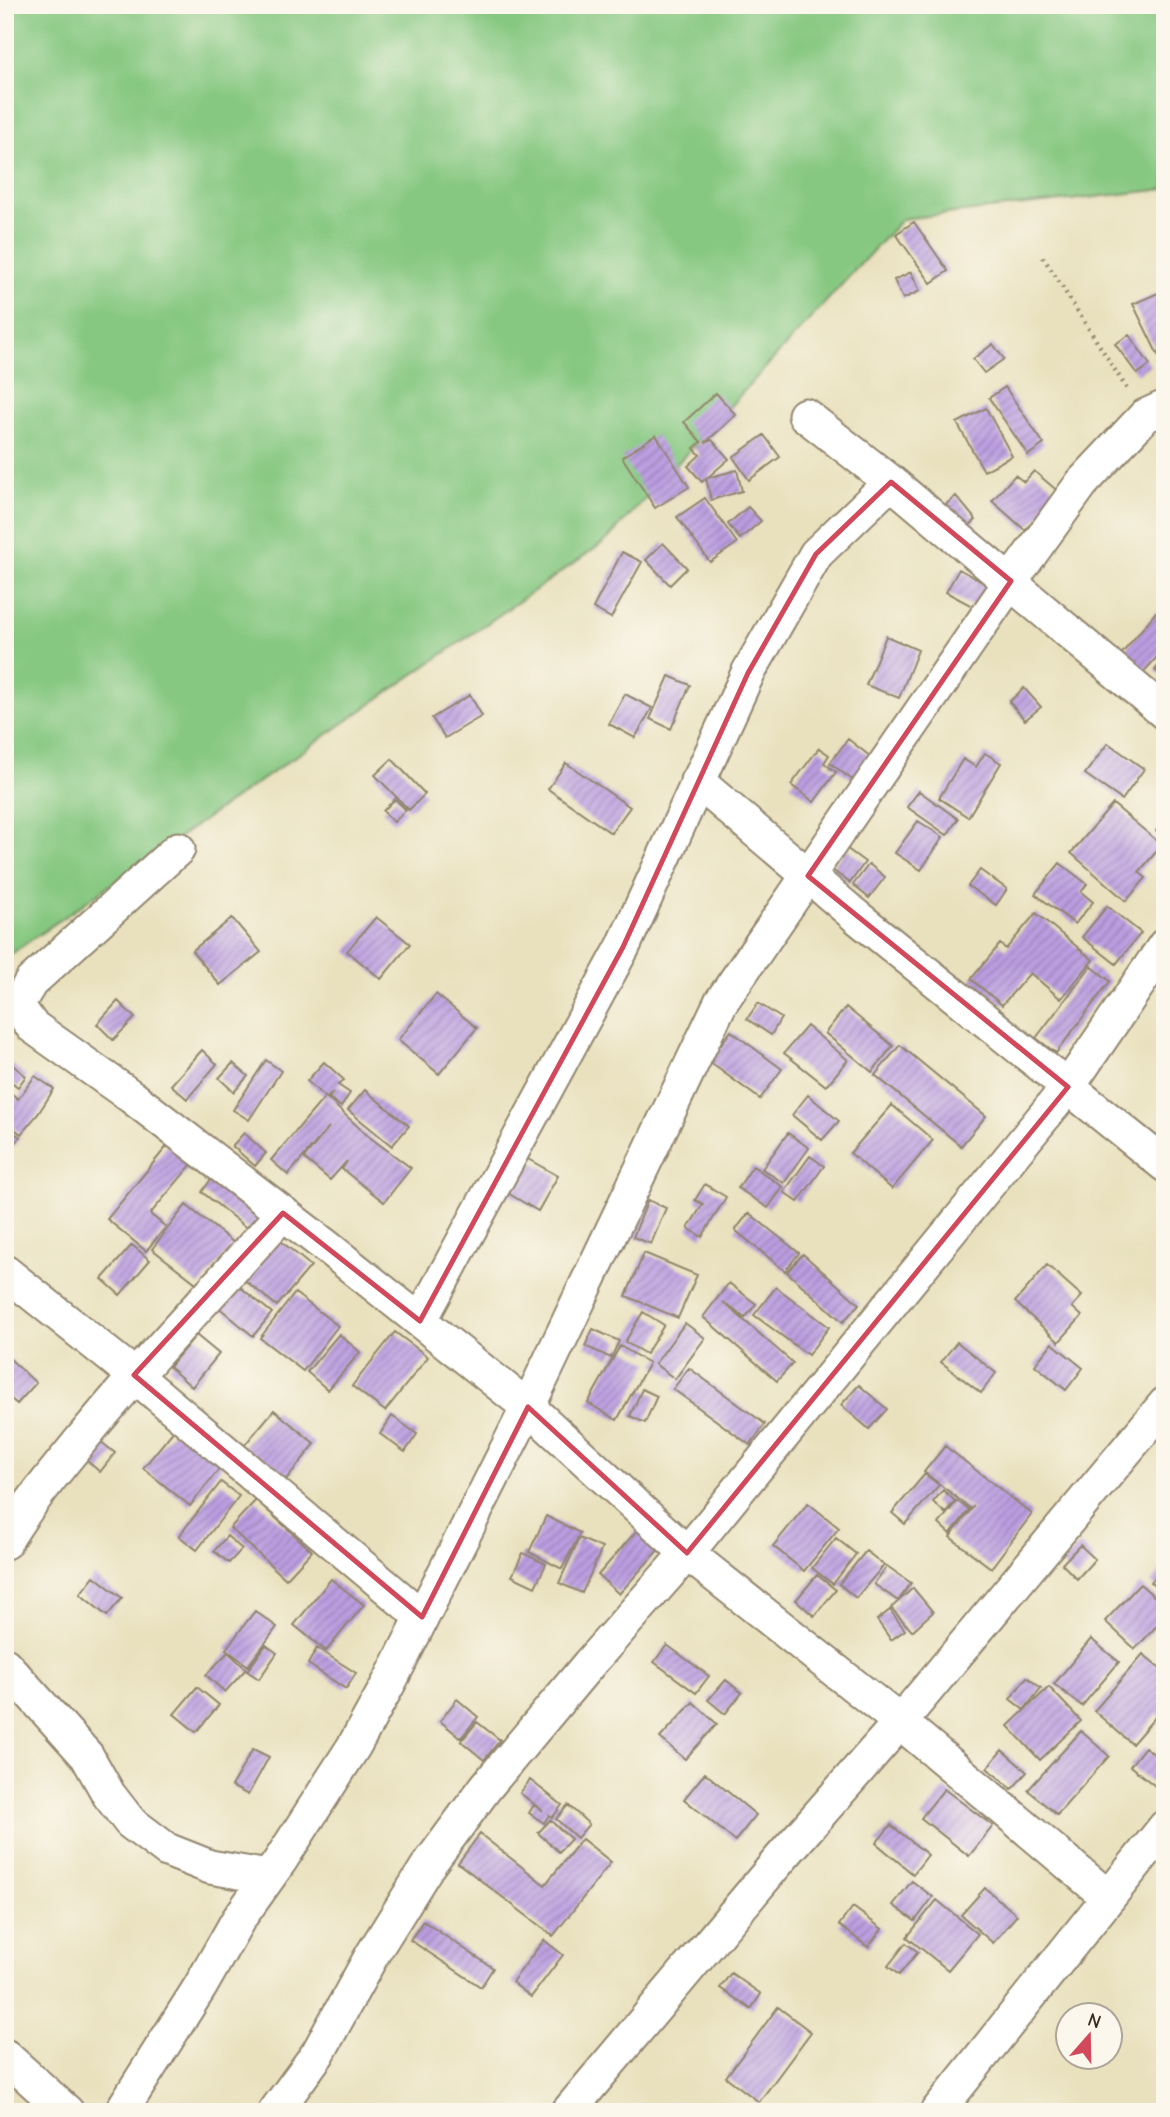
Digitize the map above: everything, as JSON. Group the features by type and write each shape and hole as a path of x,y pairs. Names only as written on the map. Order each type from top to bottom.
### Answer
{"street":[{"path":"121,2112 200,1987 238,1920 354,1746 528,1407 720,1002 1011,581 1082,484 1155,412"},
{"path":"805,415 1011,581 1165,713"},
{"path":"420,1321 623,947 748,673 816,554 891,482"},
{"path":"697,780 808,876 1165,1165"},
{"path":"178,849 31,982 18,1005 32,1026 132,1097 528,1407 687,1553 900,1722 1108,1897"},
{"path":"275,2112 318,2053 372,1955 427,1867 486,1787 687,1553 1068,1087 1165,945"},
{"path":"5,1542 26,1507 134,1375 283,1213"},
{"path":"5,1272 134,1375 422,1617"},
{"path":"568,2112 781,1858 900,1722 1165,1404"},
{"path":"5,1665 87,1756 109,1795 130,1822 166,1850 210,1867 268,1877"},
{"path":"937,2112 1165,1826"},
{"path":"5,2057 67,2112"}],"path":[{"path":"1043,257 1155,412"}],"highlighted area":[{"path":"891,482 1011,581 808,876 1068,1087 687,1553 528,1407 422,1617 134,1375 283,1213 420,1321 623,947 748,673 816,554"}],"green space":[{"path":"5,5 1165,5 1165,189 902,219 607,540 5,958"}],"building":[{"path":"914,222 948,271 931,283 896,234"},
{"path":"911,272 920,291 903,299 894,280"},
{"path":"1158,293 1165,308 1165,351 1158,355 1133,304"},
{"path":"1129,335 1150,365 1137,374 1115,344"},
{"path":"993,344 1004,359 984,373 973,359"},
{"path":"1005,387 1044,444 1028,455 989,398"},
{"path":"716,393 736,415 705,443 712,440 729,459 707,478 737,470 742,491 711,500 706,478 702,482 688,466 700,455 694,448 701,442 684,422"},
{"path":"986,408 1012,456 984,471 957,423"},
{"path":"656,435 689,487 655,508 622,457"},
{"path":"764,435 780,457 749,480 733,457"},
{"path":"1034,471 1060,493 1025,530 992,501 1015,475 1024,482"},
{"path":"956,496 976,520 964,530 944,506"},
{"path":"705,498 737,543 710,562 677,517"},
{"path":"748,507 761,521 740,539 728,524"},
{"path":"663,543 687,568 670,585 646,560"},
{"path":"622,552 642,562 611,618 593,608"},
{"path":"959,569 998,591 985,613 946,592"},
{"path":"1156,612 1165,619 1165,648 1141,675 1119,657"},
{"path":"886,636 918,650 899,698 866,685"},
{"path":"1165,658 1165,678 1155,670"},
{"path":"669,676 690,685 671,729 650,719"},
{"path":"1024,688 1041,707 1025,720 1009,702"},
{"path":"625,694 652,708 635,738 609,724"},
{"path":"470,695 482,716 445,738 432,718"},
{"path":"848,739 880,764 863,788 830,763"},
{"path":"1108,743 1144,769 1122,800 1085,774"},
{"path":"819,748 829,755 824,763 836,772 814,802 791,785"},
{"path":"985,753 1001,763 968,817 939,798 963,759 976,767"},
{"path":"392,759 425,794 409,810 375,775"},
{"path":"566,763 630,807 611,833 548,789"},
{"path":"919,791 958,819 947,835 907,807"},
{"path":"395,799 406,810 394,822 383,811"},
{"path":"1113,804 1162,845 1139,872 1146,878 1126,901 1071,853"},
{"path":"1165,819 1165,838 1156,831"},
{"path":"918,821 943,837 921,870 895,853"},
{"path":"846,848 865,862 850,883 831,869"},
{"path":"1060,863 1087,884 1081,892 1093,902 1075,924 1035,894"},
{"path":"869,864 885,877 869,898 853,885"},
{"path":"980,870 1007,889 996,905 968,886"},
{"path":"1107,906 1141,933 1116,964 1082,937"},
{"path":"1036,913 1093,960 1061,999 1030,973 1002,1005 971,979 1000,944 1006,949"},
{"path":"376,917 410,944 381,979 347,951"},
{"path":"232,918 261,952 220,985 192,951"},
{"path":"1091,966 1110,981 1056,1053 1036,1038"},
{"path":"436,994 477,1028 439,1074 398,1040"},
{"path":"118,1001 135,1018 113,1040 97,1024"},
{"path":"758,1003 781,1018 771,1035 747,1019"},
{"path":"846,1007 893,1046 872,1072 825,1033"},
{"path":"807,1026 848,1060 826,1086 784,1053"},
{"path":"731,1031 782,1069 760,1099 708,1061"},
{"path":"900,1045 986,1116 961,1146 875,1075"},
{"path":"202,1050 217,1064 187,1099 171,1085"},
{"path":"266,1060 281,1071 249,1120 233,1110"},
{"path":"324,1062 344,1080 338,1085 350,1093 341,1107 329,1098 333,1092 327,1098 368,1136 411,1168 384,1202 342,1169 347,1161 330,1180 304,1158 329,1127 288,1175 271,1160 325,1097 307,1081"},
{"path":"10,1063 26,1076 18,1087 5,1077 5,1068"},
{"path":"233,1063 248,1076 234,1092 219,1078"},
{"path":"35,1076 54,1089 21,1134 5,1121 5,1088 18,1099"},
{"path":"365,1090 409,1126 392,1146 348,1110"},
{"path":"808,1095 839,1121 822,1140 792,1115"},
{"path":"892,1105 933,1140 892,1189 850,1153"},
{"path":"5,1126 20,1137 13,1147 5,1140"},
{"path":"244,1133 266,1153 255,1166 232,1146"},
{"path":"788,1133 809,1148 784,1183 762,1169"},
{"path":"168,1145 192,1164 150,1214 166,1227 146,1251 107,1219"},
{"path":"810,1156 824,1166 798,1202 784,1192"},
{"path":"526,1158 558,1176 538,1211 506,1192"},
{"path":"753,1166 783,1187 768,1208 738,1188"},
{"path":"214,1175 274,1220 260,1239 202,1192"},
{"path":"705,1184 726,1197 702,1237 688,1228 703,1204 695,1200"},
{"path":"648,1200 666,1208 651,1244 633,1237"},
{"path":"186,1205 234,1243 200,1286 152,1249"},
{"path":"749,1213 799,1253 785,1271 735,1230"},
{"path":"276,1237 311,1266 277,1306 242,1278"},
{"path":"132,1245 150,1260 120,1295 102,1279"},
{"path":"644,1253 697,1275 678,1318 626,1296"},
{"path":"803,1254 859,1304 843,1322 787,1272"},
{"path":"1047,1265 1082,1296 1072,1307 1082,1316 1059,1342 1015,1302"},
{"path":"223,1273 272,1313 253,1336 204,1295"},
{"path":"729,1283 756,1304 745,1318 723,1302 793,1363 777,1381 703,1317"},
{"path":"776,1287 829,1327 808,1355 754,1315"},
{"path":"295,1293 338,1326 303,1371 260,1338"},
{"path":"643,1312 664,1325 646,1354 625,1342"},
{"path":"685,1323 705,1338 675,1379 655,1364"},
{"path":"593,1329 619,1341 611,1358 585,1346"},
{"path":"395,1332 428,1357 385,1411 352,1386"},
{"path":"339,1334 360,1352 328,1390 307,1372"},
{"path":"196,1335 219,1354 192,1387 169,1367"},
{"path":"957,1342 996,1373 981,1393 941,1362"},
{"path":"1052,1343 1083,1368 1066,1390 1035,1365"},
{"path":"620,1346 649,1363 617,1420 588,1403"},
{"path":"9,1358 36,1383 17,1404 5,1394 5,1362"},
{"path":"689,1368 765,1424 750,1445 673,1389"},
{"path":"859,1385 887,1409 869,1429 841,1405"},
{"path":"642,1389 657,1396 645,1423 630,1416"},
{"path":"274,1410 315,1444 284,1482 242,1448"},
{"path":"392,1416 417,1434 405,1452 380,1434"},
{"path":"180,1423 226,1460 190,1506 143,1468"},
{"path":"100,1441 115,1453 100,1472 85,1459"},
{"path":"945,1446 1032,1514 991,1568 950,1537 974,1506 971,1509 924,1472"},
{"path":"925,1474 939,1485 905,1524 892,1513"},
{"path":"221,1482 239,1496 197,1550 179,1536"},
{"path":"943,1490 955,1501 945,1513 933,1502"},
{"path":"256,1500 312,1551 286,1579 230,1528"},
{"path":"957,1501 969,1510 950,1534 939,1524"},
{"path":"808,1503 839,1528 804,1571 773,1546"},
{"path":"546,1516 580,1533 562,1569 529,1552"},
{"path":"638,1529 660,1548 619,1594 598,1575"},
{"path":"227,1536 242,1549 229,1563 214,1551"},
{"path":"579,1538 602,1548 582,1593 559,1583"},
{"path":"836,1538 856,1554 833,1584 812,1568"},
{"path":"1080,1545 1095,1559 1077,1579 1062,1564"},
{"path":"866,1551 884,1565 856,1598 839,1584"},
{"path":"523,1553 546,1564 535,1587 512,1576"},
{"path":"887,1566 911,1583 898,1601 874,1584"},
{"path":"1165,1567 1165,1595 1151,1582"},
{"path":"817,1575 836,1590 814,1616 796,1600"},
{"path":"94,1576 122,1598 107,1616 80,1594"},
{"path":"331,1579 364,1605 326,1651 294,1625"},
{"path":"1140,1584 1165,1606 1165,1617 1135,1649 1105,1621"},
{"path":"913,1588 933,1612 912,1631 891,1608"},
{"path":"890,1610 905,1630 891,1640 877,1620"},
{"path":"255,1611 277,1627 248,1666 226,1649"},
{"path":"1091,1639 1119,1662 1082,1706 1054,1684"},
{"path":"266,1645 277,1653 259,1679 247,1671"},
{"path":"667,1645 709,1676 696,1693 654,1662"},
{"path":"317,1648 356,1673 346,1689 308,1664"},
{"path":"228,1652 246,1669 225,1692 206,1675"},
{"path":"1143,1654 1165,1672 1165,1720 1158,1714 1132,1744 1094,1711"},
{"path":"1027,1677 1041,1688 1024,1710 1010,1699"},
{"path":"726,1680 742,1693 725,1714 708,1700"},
{"path":"197,1687 219,1705 196,1732 174,1714"},
{"path":"1049,1687 1081,1721 1040,1760 1008,1726"},
{"path":"457,1699 478,1717 461,1738 440,1721"},
{"path":"693,1702 717,1724 685,1759 660,1738"},
{"path":"477,1722 500,1740 484,1760 461,1741"},
{"path":"1081,1731 1109,1756 1057,1815 1028,1790"},
{"path":"1145,1747 1165,1763 1165,1794 1130,1766"},
{"path":"253,1749 269,1757 248,1795 231,1786"},
{"path":"1002,1750 1027,1772 1012,1789 987,1768"},
{"path":"705,1773 756,1815 735,1841 684,1799"},
{"path":"530,1780 562,1805 552,1818 549,1815 544,1823 529,1813 534,1805 543,1811 520,1793"},
{"path":"944,1789 993,1826 969,1856 921,1818"},
{"path":"568,1805 589,1824 577,1838 556,1819"},
{"path":"550,1820 571,1839 559,1852 538,1833"},
{"path":"891,1825 928,1855 913,1874 876,1843"},
{"path":"480,1834 545,1885 582,1839 611,1862 553,1936 458,1863"},
{"path":"912,1881 933,1897 915,1921 893,1905"},
{"path":"985,1888 1017,1915 993,1943 961,1915"},
{"path":"937,1900 978,1934 948,1970 907,1937"},
{"path":"853,1907 882,1929 868,1947 839,1925"},
{"path":"423,1921 493,1968 481,1987 410,1940"},
{"path":"544,1940 563,1955 531,1997 512,1982"},
{"path":"906,1943 918,1952 899,1975 888,1966"},
{"path":"731,1973 761,1994 751,2009 720,1988"},
{"path":"778,2007 811,2032 759,2102 726,2077"}]}
